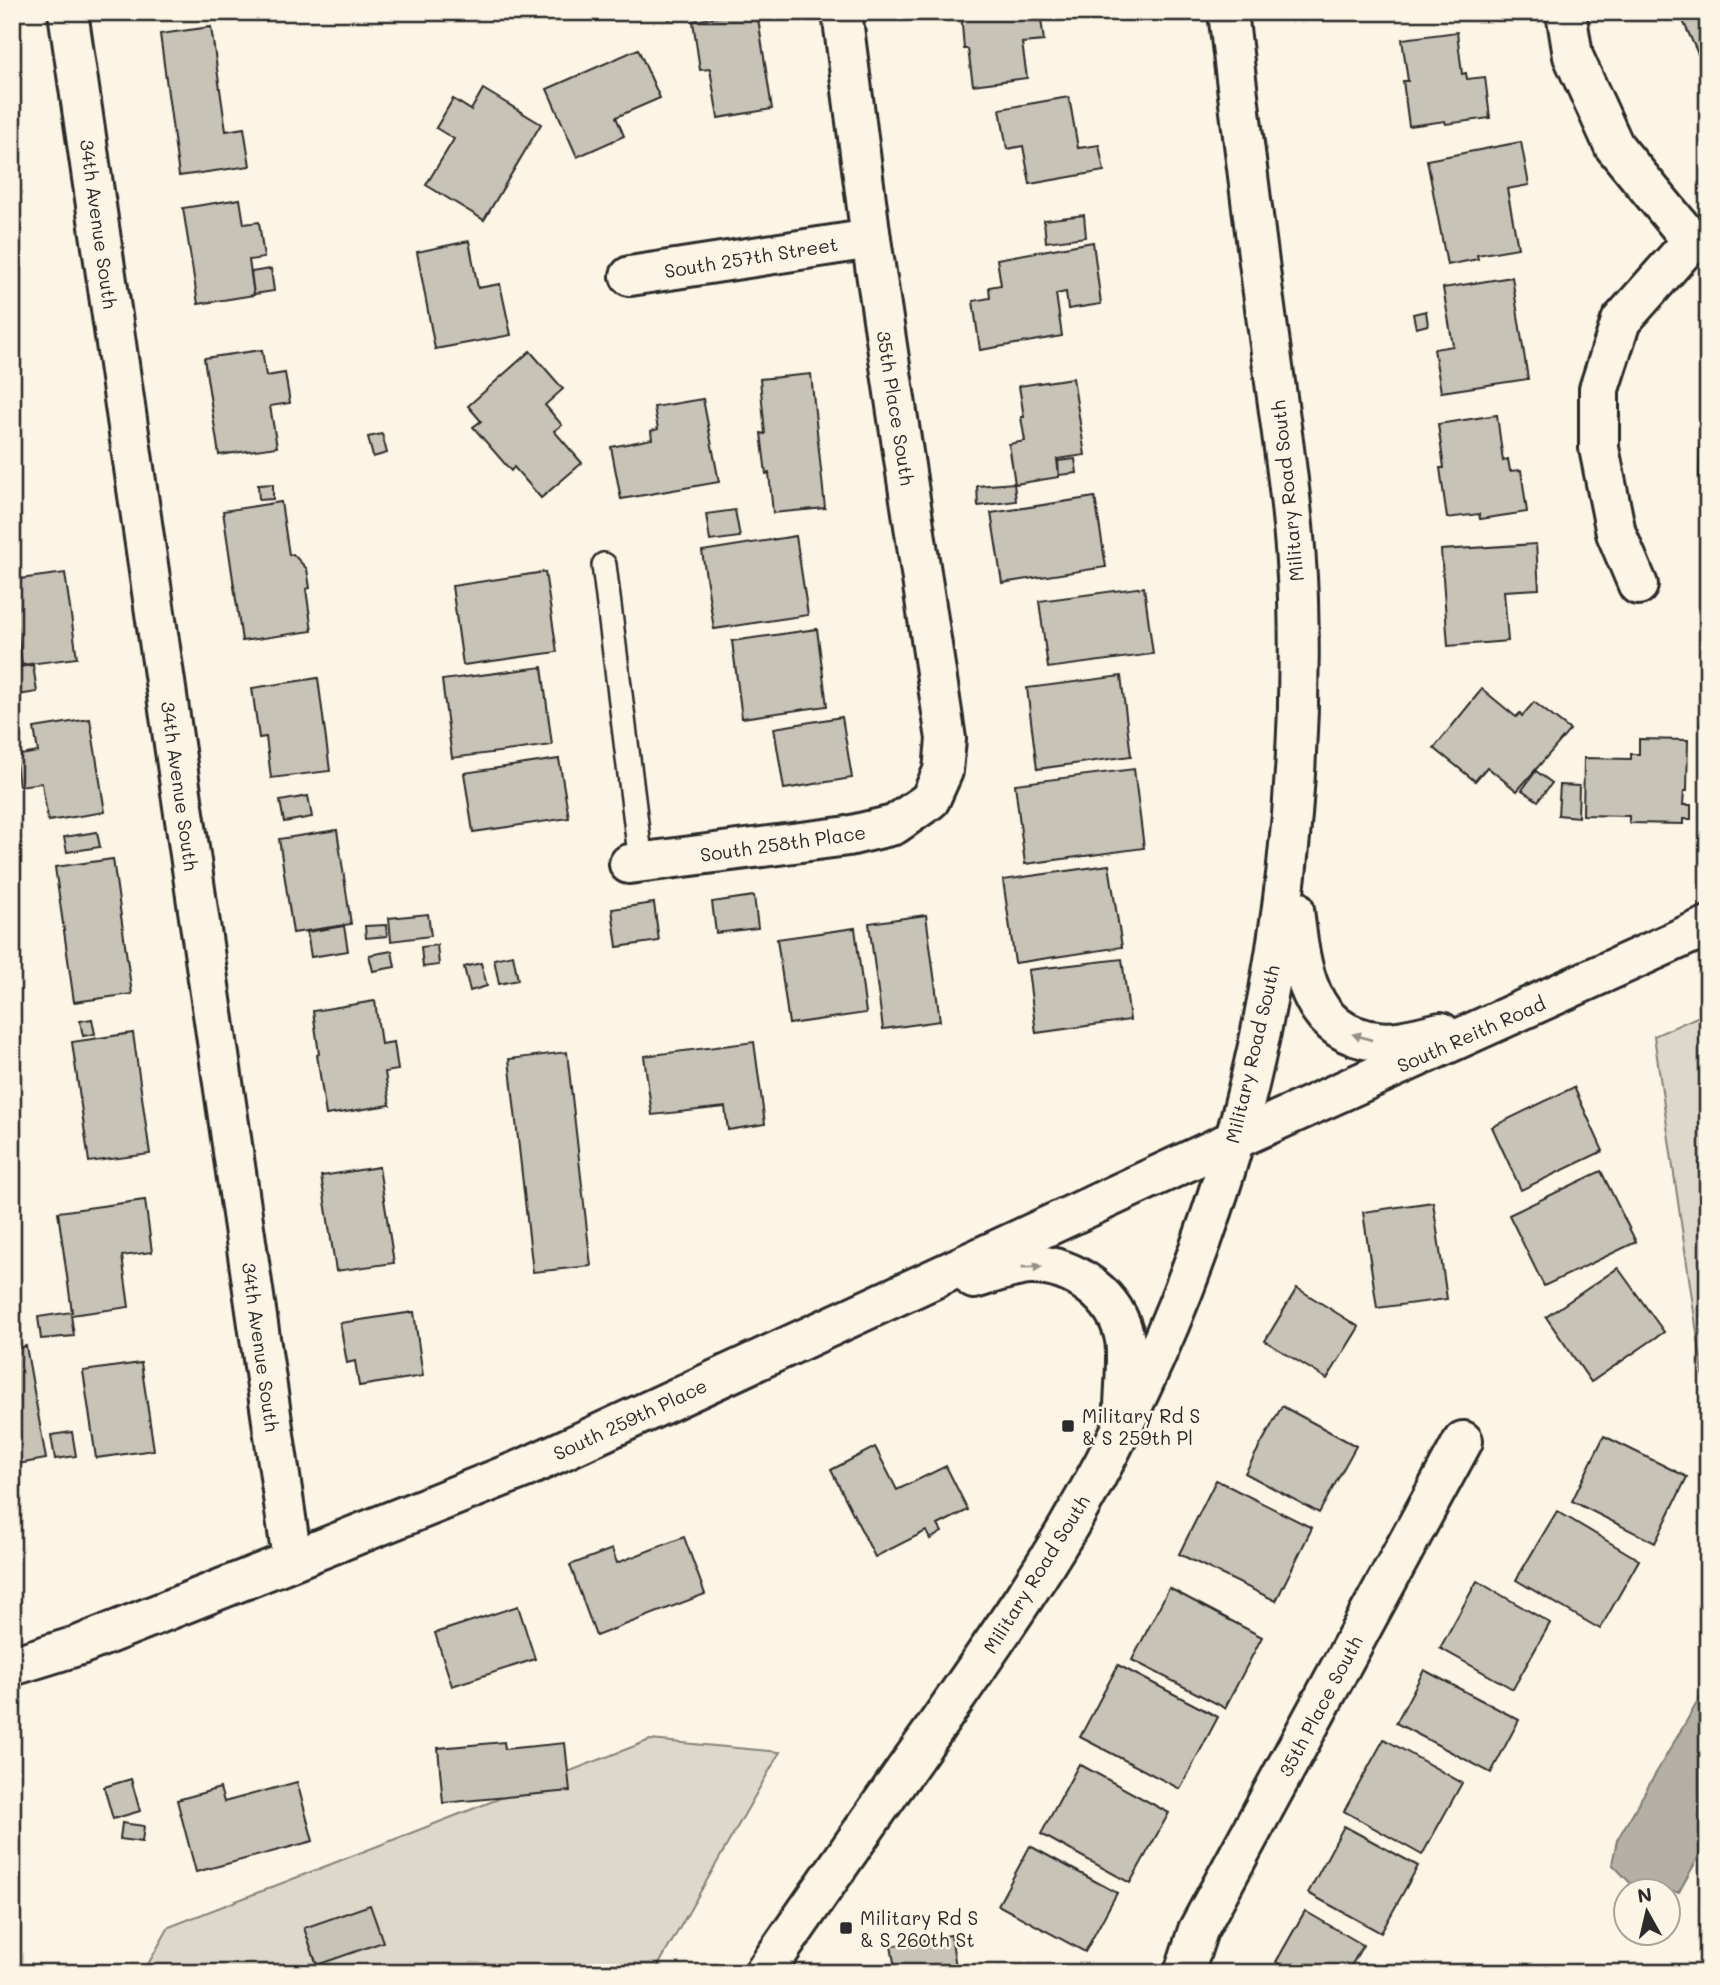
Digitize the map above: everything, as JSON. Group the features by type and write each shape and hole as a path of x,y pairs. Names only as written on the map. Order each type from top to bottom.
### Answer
{"main road":[{"name":"34th Avenue South","path":"68,12 292,1559"},
{"name":"35th Place South","path":"842,12 871,239 946,739 943,771 930,800"},
{"name":"Military Road South","path":"764,1973 1005,1628 1068,1528 1123,1425 1171,1321 1203,1237 1234,1140 1259,1038 1275,953 1288,855 1295,769 1298,598 1293,512 1228,12"},
{"path":"1566,12 1573,56 1614,146 1700,244 1621,321 1599,389 1599,449 1616,533 1638,586"},
{"name":"South 257th Street","path":"630,276 871,239"},
{"name":"South 258th Place","path":"635,864 848,836 894,825 930,800"},
{"path":"1288,855 1299,952 1309,990 1319,1009 1331,1022 1357,1037 1379,1042 1501,1020"},
{"name":"South Reith Road","path":"1234,1140 1708,926"},
{"name":"South 259th Place","path":"12,1666 80,1645 527,1467 1234,1140"},
{"path":"849,1318 1031,1265 1063,1270 1086,1281 1103,1296 1119,1321 1125,1340 1123,1425"},
{"name":"35th Place South","path":"1184,1973 1198,1930 1463,1441"}],"lane":[{"path":"604,565 635,864"}],"shaded area":[{"path":"1708,1012 1708,1409 1654,1036"},
{"path":"1708,1684 1708,1840 1682,1887 1682,1876 1624,1876 1612,1864 1617,1840"},
{"path":"650,1740 780,1752 654,1973 143,1973 169,1927"}],"building":[{"path":"667,12 681,12 682,16 668,19"},
{"path":"757,12 772,109 718,118 710,69 700,70 693,21"},
{"path":"961,12 1055,12 1056,17 1041,19 1044,41 1022,43 1027,78 973,85 968,49 964,49"},
{"path":"1679,12 1708,12 1708,76"},
{"path":"211,27 226,131 244,128 250,166 179,176 160,34"},
{"path":"1457,32 1462,74 1466,73 1467,79 1485,77 1490,118 1409,126 1403,81 1408,81 1402,39"},
{"path":"638,49 660,98 616,117 624,136 577,157 547,89"},
{"path":"483,89 541,124 484,220 426,185 454,139 436,128 453,99 471,110"},
{"path":"1069,97 1078,148 1099,145 1104,171 1030,184 1023,146 1007,149 1000,109"},
{"path":"1521,142 1529,185 1507,189 1518,248 1477,255 1478,259 1447,265 1427,160"},
{"path":"240,199 244,224 259,222 264,258 249,260 254,295 198,304 183,208"},
{"path":"1084,215 1086,237 1046,242 1044,220"},
{"path":"469,241 478,288 500,284 511,335 435,349 417,252"},
{"path":"1093,242 1101,304 1068,309 1066,292 1056,294 1062,336 980,350 973,301 990,298 989,287 1001,285 997,259"},
{"path":"271,269 274,291 254,294 251,272"},
{"path":"1512,277 1528,379 1441,392 1434,349 1453,346 1443,288"},
{"path":"1426,311 1428,325 1416,328 1413,314"},
{"path":"262,350 266,376 285,373 290,403 270,406 277,447 219,455 204,358"},
{"path":"530,351 563,389 545,405 562,425 554,431 582,463 541,498 514,467 511,471 473,427 481,421 468,406"},
{"path":"811,374 825,508 773,513 761,433 765,434 760,379"},
{"path":"1073,378 1085,455 1057,459 1059,477 1015,484 1009,444 1025,441 1019,386"},
{"path":"703,399 719,482 621,499 611,447 652,439 651,431 658,429 654,407"},
{"path":"1497,415 1503,461 1508,459 1510,471 1521,470 1527,512 1480,519 1479,514 1447,518 1440,468 1444,468 1438,424"},
{"path":"1701,425 1708,426 1708,476 1699,476"},
{"path":"382,434 387,453 373,457 368,437"},
{"path":"1075,459 1077,473 1059,475 1058,461"},
{"path":"1014,483 1016,501 978,506 977,486"},
{"path":"273,484 273,499 259,500 258,485"},
{"path":"1095,497 1106,567 1002,583 991,513"},
{"path":"281,502 289,555 293,554 307,569 310,588 306,589 312,631 242,641 223,511"},
{"path":"735,510 740,537 710,541 706,514"},
{"path":"796,536 808,615 714,629 702,551"},
{"path":"1536,544 1539,589 1504,591 1508,641 1448,646 1441,550"},
{"path":"545,572 557,652 463,665 452,586"},
{"path":"65,573 77,658 22,665 12,580"},
{"path":"1144,587 1153,654 1048,668 1039,601"},
{"path":"817,629 827,706 742,718 732,641"},
{"path":"33,665 37,692 12,696 12,668"},
{"path":"542,667 552,745 452,758 442,680"},
{"path":"1121,676 1131,756 1037,769 1027,688"},
{"path":"318,678 330,771 271,778 266,737 259,738 252,688"},
{"path":"1482,689 1516,717 1520,713 1522,716 1534,702 1570,730 1517,791 1487,767 1475,781 1434,748"},
{"path":"842,717 852,778 784,789 774,728"},
{"path":"1708,718 1708,736 1700,723"},
{"path":"90,719 105,812 48,821 42,783 19,786 15,756 38,752 34,728"},
{"path":"1639,739 1688,740 1687,791 1684,791 1683,805 1691,805 1691,819 1683,819 1683,824 1629,823 1629,816 1583,815 1584,758 1631,759 1631,754 1639,754"},
{"path":"559,759 569,818 473,832 464,773"},
{"path":"1134,769 1144,848 1025,864 1015,784"},
{"path":"1536,771 1552,783 1538,801 1522,790"},
{"path":"1560,785 1579,786 1578,817 1558,815"},
{"path":"308,796 312,817 284,822 280,801"},
{"path":"337,830 351,924 293,933 279,839"},
{"path":"97,832 100,847 67,852 64,837"},
{"path":"113,859 132,994 74,1002 55,867"},
{"path":"1109,865 1122,947 1015,963 1003,880"},
{"path":"754,896 758,928 716,933 712,902"},
{"path":"654,903 659,941 617,947 612,909"},
{"path":"428,914 431,936 391,941 389,918"},
{"path":"926,915 940,1021 883,1029 869,923"},
{"path":"386,925 387,936 366,938 365,926"},
{"path":"344,926 348,951 311,957 307,932"},
{"path":"855,928 866,1013 789,1024 777,939"},
{"path":"437,945 439,965 423,967 421,947"},
{"path":"392,951 395,967 373,971 369,955"},
{"path":"513,955 518,980 499,984 494,959"},
{"path":"1122,959 1130,1020 1036,1033 1028,970"},
{"path":"481,963 487,986 470,991 464,967"},
{"path":"375,1001 381,1044 394,1042 398,1070 385,1072 390,1105 326,1115 313,1011"},
{"path":"92,1019 95,1034 83,1036 80,1021"},
{"path":"133,1033 150,1154 89,1162 72,1042"},
{"path":"754,1042 765,1124 728,1130 725,1107 652,1115 644,1056"},
{"path":"567,1052 591,1266 533,1272 509,1059"},
{"path":"1574,1087 1603,1151 1521,1190 1492,1127"},
{"path":"379,1167 394,1263 336,1271 321,1176"},
{"path":"1601,1171 1636,1242 1544,1286 1509,1215"},
{"path":"145,1200 152,1252 122,1256 129,1307 71,1315 74,1336 41,1339 38,1317 72,1312 58,1212"},
{"path":"1433,1202 1447,1299 1377,1308 1363,1212"},
{"path":"1618,1268 1664,1332 1591,1382 1546,1317"},
{"path":"1297,1288 1359,1327 1327,1379 1265,1341"},
{"path":"414,1312 423,1376 359,1386 355,1361 347,1363 340,1323"},
{"path":"26,1346 46,1459 12,1465 12,1349"},
{"path":"141,1363 154,1450 96,1458 83,1371"},
{"path":"1282,1406 1356,1446 1319,1513 1245,1473"},
{"path":"72,1432 76,1456 55,1459 51,1435"},
{"path":"1604,1436 1687,1477 1655,1543 1572,1501"},
{"path":"875,1447 897,1490 946,1466 968,1510 938,1525 942,1532 930,1539 926,1531 875,1557 831,1470"},
{"path":"1216,1480 1312,1528 1276,1601 1179,1554"},
{"path":"1557,1511 1639,1560 1600,1629 1516,1580"},
{"path":"684,1537 705,1594 596,1636 570,1565 612,1549 617,1563"},
{"path":"1477,1581 1550,1623 1513,1689 1440,1648"},
{"path":"1169,1588 1262,1637 1225,1708 1132,1660"},
{"path":"518,1606 535,1659 452,1686 435,1633"},
{"path":"1118,1665 1218,1717 1180,1789 1080,1737"},
{"path":"1424,1670 1519,1720 1491,1773 1396,1723"},
{"path":"1384,1739 1462,1783 1422,1855 1344,1811"},
{"path":"504,1742 505,1749 565,1743 570,1791 443,1803 438,1748"},
{"path":"1079,1764 1169,1813 1130,1883 1041,1834"},
{"path":"131,1779 140,1811 113,1819 104,1787"},
{"path":"297,1782 313,1841 196,1872 177,1800 220,1788 224,1802"},
{"path":"122,1823 144,1826 142,1842 120,1839"},
{"path":"1344,1826 1418,1866 1381,1933 1308,1893"},
{"path":"1030,1846 1117,1893 1085,1952 998,1905"},
{"path":"370,1905 383,1942 317,1965 304,1928"},
{"path":"1305,1911 1363,1945 1347,1973 1295,1973 1276,1962"},
{"path":"951,1935 957,1973 896,1973 891,1946"},
{"path":"30,1965 31,1973 12,1973 12,1967"}],"place":[{"name":"Military Rd S & S 259th Pl","path":"1068,1426"},
{"name":"Military Rd S & S 260th St","path":"846,1928"}]}
